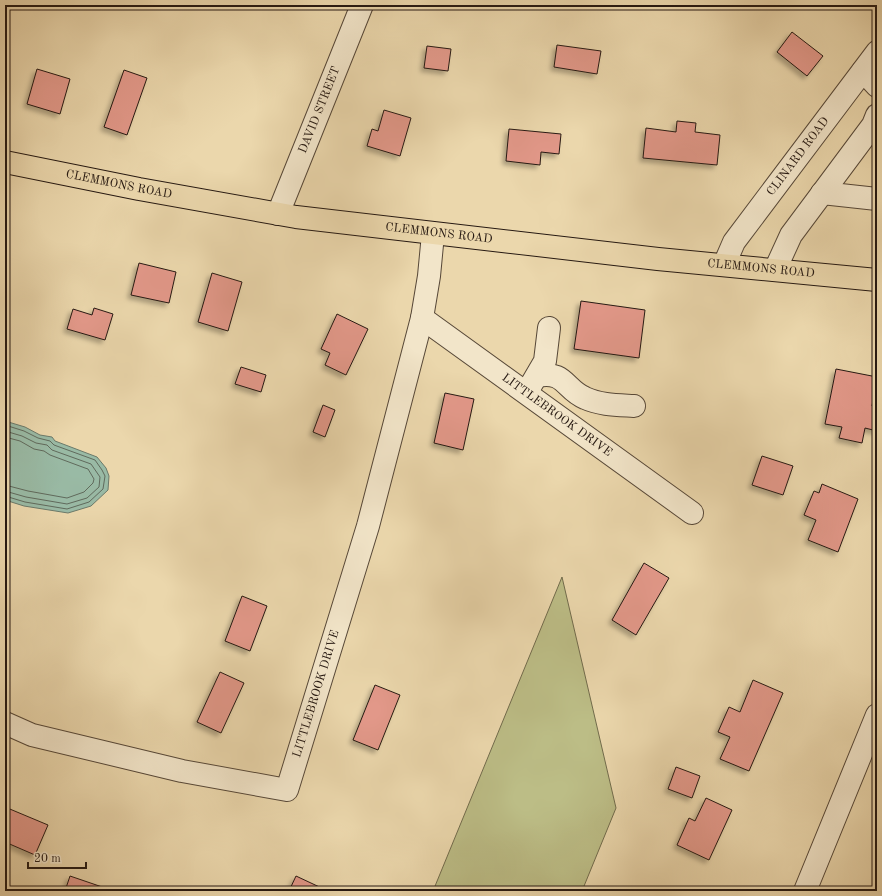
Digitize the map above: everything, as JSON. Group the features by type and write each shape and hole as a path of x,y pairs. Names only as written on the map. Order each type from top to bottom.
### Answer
{"main road":[{"name":"CLEMMONS ROAD","path":"5,162 139,189 278,214 433,234 877,280"}],"street":[{"name":"DAVID STREET","path":"278,214 362,5"},
{"name":"CLINARD ROAD","path":"724,265 734,242 870,79 877,52"},
{"path":"775,270 791,235 873,125 877,115"},
{"path":"822,193 877,199"},
{"name":"LITTLEBROOK DRIVE","path":"5,723 32,735 182,771 287,790 368,526 422,318 429,276 433,234"},
{"name":"LITTLEBROOK DRIVE","path":"422,318 531,384 692,513"},
{"path":"531,384 545,361 549,328"},
{"path":"531,384 547,374 560,378 584,398 600,403 634,406"},
{"path":"805,891 877,715"}],"green space":[{"path":"562,577 616,808 582,891 433,891"}],"water":[{"path":"5,421 25,427 40,435 52,437 55,441 97,457 106,468 109,476 108,490 91,506 68,513 24,506 5,500"}],"building":[{"path":"792,32 823,56 807,76 777,52"},
{"path":"557,45 601,51 597,74 554,67"},
{"path":"427,46 451,49 448,71 424,68"},
{"path":"37,69 70,79 60,114 27,104"},
{"path":"124,70 147,78 127,135 104,127"},
{"path":"384,110 411,118 400,156 367,146 372,129 378,131"},
{"path":"677,121 696,123 695,132 720,135 717,165 643,158 646,128 676,132"},
{"path":"509,129 561,134 559,154 541,152 540,165 506,161"},
{"path":"139,263 176,272 169,303 131,295"},
{"path":"212,273 242,282 228,331 198,322"},
{"path":"581,301 645,310 639,358 574,349"},
{"path":"94,308 113,314 105,340 67,329 73,309 92,315"},
{"path":"337,314 368,329 346,375 325,365 330,353 321,349"},
{"path":"241,367 266,375 261,392 235,384"},
{"path":"836,369 877,377 872,406 877,407 877,431 865,428 862,443 839,438 842,427 825,424"},
{"path":"445,393 474,399 463,450 434,443"},
{"path":"323,405 335,410 325,437 313,432"},
{"path":"762,456 793,466 783,495 752,485"},
{"path":"822,484 858,499 838,552 808,540 816,520 804,515 814,491 819,493"},
{"path":"644,563 669,578 636,635 612,620"},
{"path":"242,596 267,606 250,651 225,641"},
{"path":"220,672 244,683 221,733 197,722"},
{"path":"753,680 783,693 749,771 720,759 730,737 718,732 729,707 740,712"},
{"path":"375,685 400,695 378,750 353,740"},
{"path":"676,767 700,776 692,798 668,789"},
{"path":"706,798 732,810 709,860 677,845 689,818 695,821"},
{"path":"5,807 48,825 35,855 5,842"},
{"path":"70,876 111,890 65,891"},
{"path":"296,876 328,891 289,891"}]}
